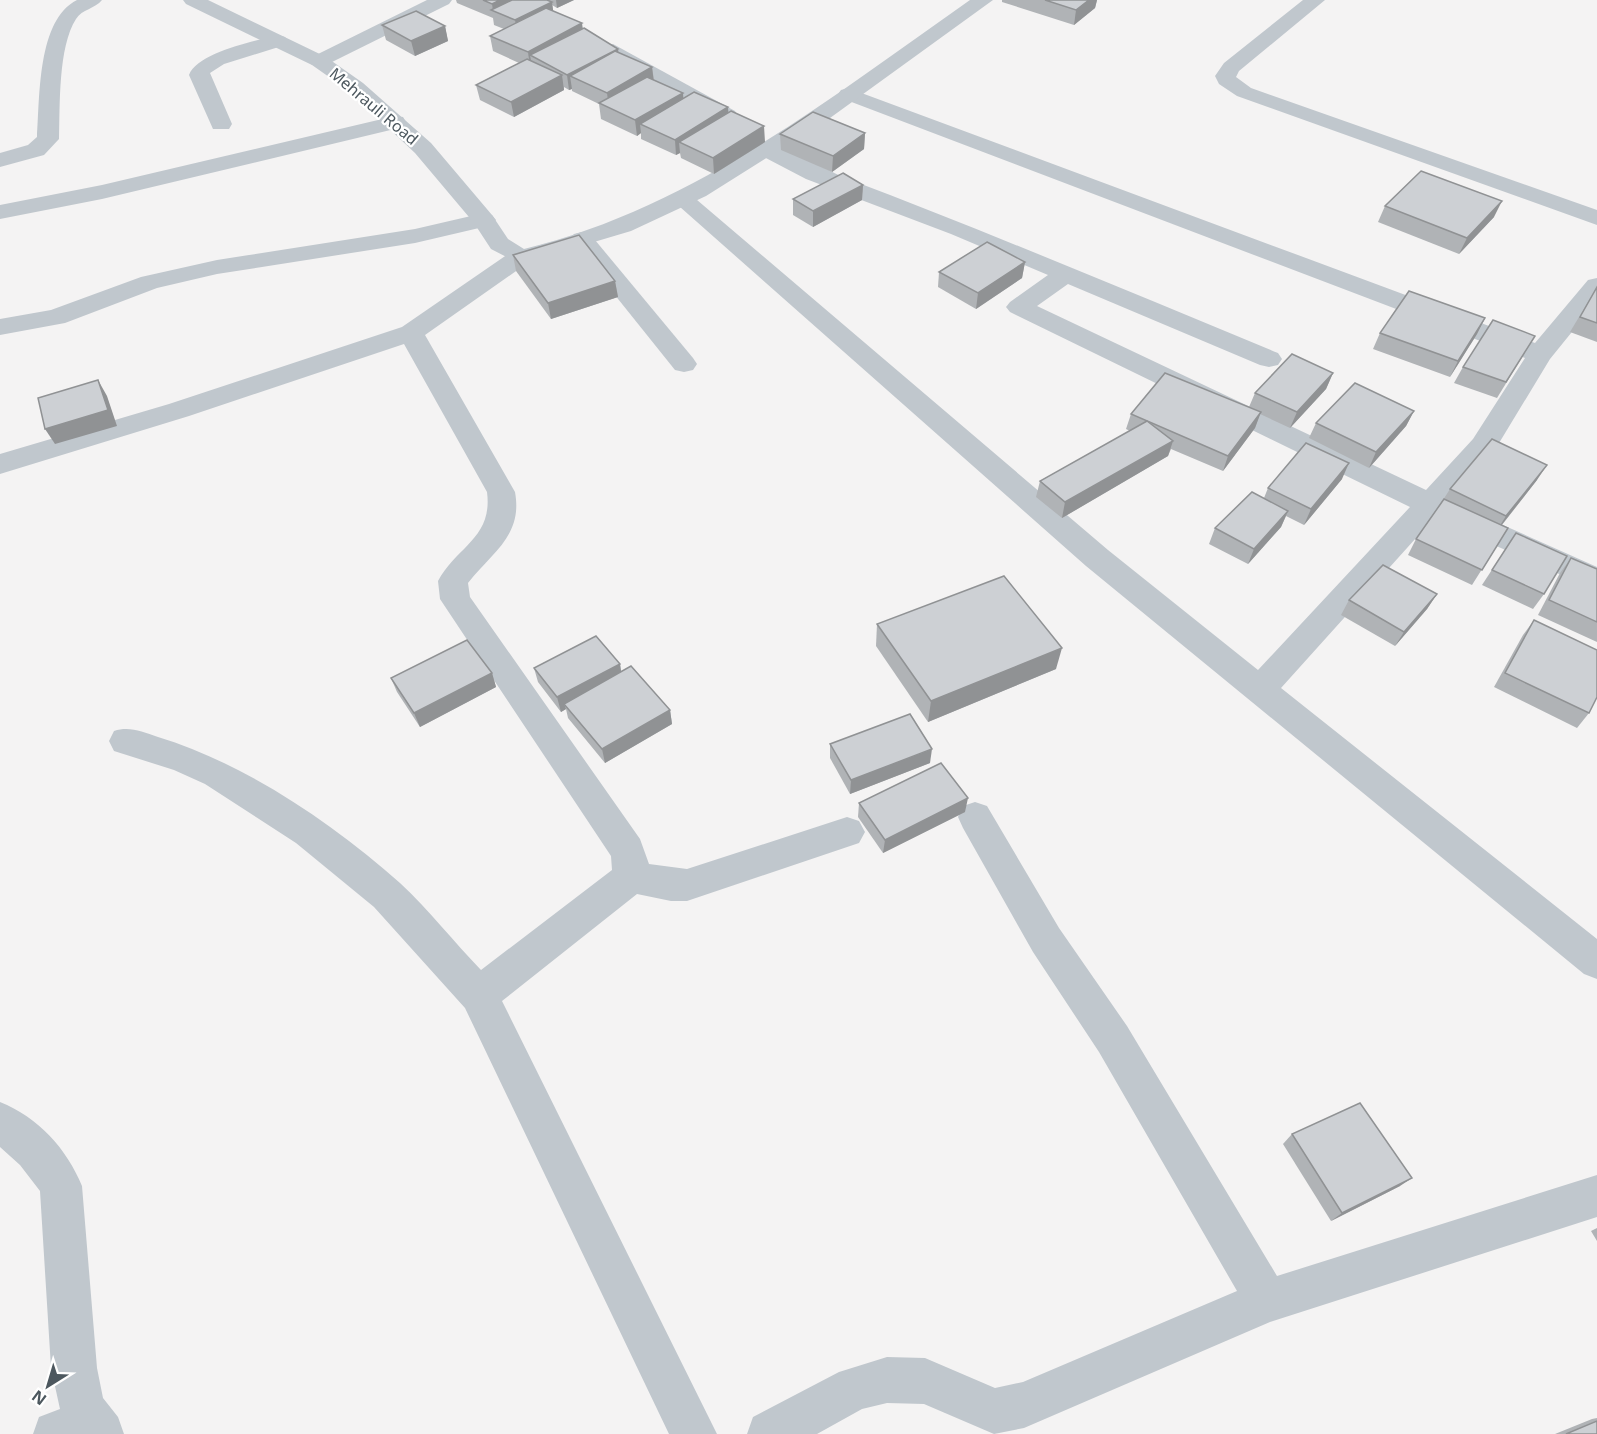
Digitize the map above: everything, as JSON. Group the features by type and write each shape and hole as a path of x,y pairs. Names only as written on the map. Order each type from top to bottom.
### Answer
{"street":[{"path":"0,160 36,150 48,139 51,78 64,23 72,10 92,0"},
{"name":"Mehrauli Road","path":"193,0 319,61 356,87 423,148 484,220 499,243 520,256"},
{"path":"319,61 442,0"},
{"path":"0,464 179,410 411,333 520,256 641,219 682,199 761,138 848,94 983,0"},
{"path":"1315,0 1231,67 1225,76 1226,80 1257,97 1597,218"},
{"path":"593,39 761,138 814,174 959,229 1269,359"},
{"path":"221,124 200,75 201,70 217,60 278,40"},
{"path":"848,94 1540,354"},
{"path":"0,212 102,192 395,122"},
{"path":"682,199 1082,545 1597,962"},
{"path":"0,327 56,317 150,282 184,274 415,236 484,220"},
{"path":"582,238 684,364"},
{"path":"1066,274 1019,307 1430,504 1597,580"},
{"path":"1259,690 1483,446 1540,354 1597,285"},
{"path":"411,333 501,492 505,506 501,526 453,580 455,599 627,850 632,863 629,876 622,885 479,995"},
{"path":"126,741 184,759 217,774 308,832 387,895 479,995 694,1434"},
{"path":"975,817 1046,940 1113,1039 1267,1301"},
{"path":"629,876 671,885 687,885 705,881 738,866 847,832"},
{"path":"0,1122 28,1142 48,1164 61,1186 74,1368 82,1430"},
{"path":"770,1434 855,1388 888,1380 925,1381 998,1422 1024,1405 1267,1301 1597,1196"}],"building":[{"path":"483,0 500,0 492,4"},
{"path":"512,0 552,2 515,20 491,10"},
{"path":"1045,0 1089,0 1076,10"},
{"path":"546,8 582,23 528,52 490,36"},
{"path":"416,11 445,26 411,41 382,25"},
{"path":"584,28 618,49 567,75 530,55"},
{"path":"615,51 652,67 607,93 570,76"},
{"path":"527,59 562,75 511,102 476,85"},
{"path":"647,77 683,93 635,120 599,103"},
{"path":"694,92 728,107 675,140 640,124"},
{"path":"731,111 764,126 713,158 679,142"},
{"path":"813,112 865,133 833,156 780,134"},
{"path":"1421,171 1502,201 1467,238 1385,206"},
{"path":"843,173 863,185 813,211 793,199"},
{"path":"579,235 615,281 548,303 513,255"},
{"path":"987,242 1025,262 978,293 939,272"},
{"path":"1597,287 1597,323 1580,317"},
{"path":"1409,291 1485,318 1458,361 1380,333"},
{"path":"1493,320 1535,336 1506,382 1463,367"},
{"path":"1292,354 1333,373 1297,412 1255,393"},
{"path":"1165,373 1261,412 1228,456 1131,414"},
{"path":"98,380 108,410 45,429 38,398"},
{"path":"1355,383 1414,411 1376,452 1316,423"},
{"path":"1147,421 1173,441 1065,502 1040,481"},
{"path":"1492,439 1547,465 1506,516 1450,489"},
{"path":"1306,443 1349,463 1311,509 1268,488"},
{"path":"1252,492 1288,511 1254,549 1215,528"},
{"path":"1444,499 1508,528 1482,570 1416,539"},
{"path":"1516,533 1567,556 1544,594 1492,570"},
{"path":"1571,558 1597,569 1597,622 1549,600"},
{"path":"1383,565 1437,594 1404,632 1349,600"},
{"path":"1004,576 1062,648 931,701 877,624"},
{"path":"1534,620 1597,650 1597,697 1589,713 1505,673"},
{"path":"596,636 620,664 557,697 534,668"},
{"path":"467,640 492,673 414,713 391,678"},
{"path":"631,666 670,710 602,749 564,704"},
{"path":"910,714 932,749 851,780 830,744"},
{"path":"941,763 968,798 885,840 859,803"},
{"path":"1360,1103 1412,1178 1342,1213 1292,1134"},
{"path":"1597,1421 1597,1434 1566,1434"}]}
